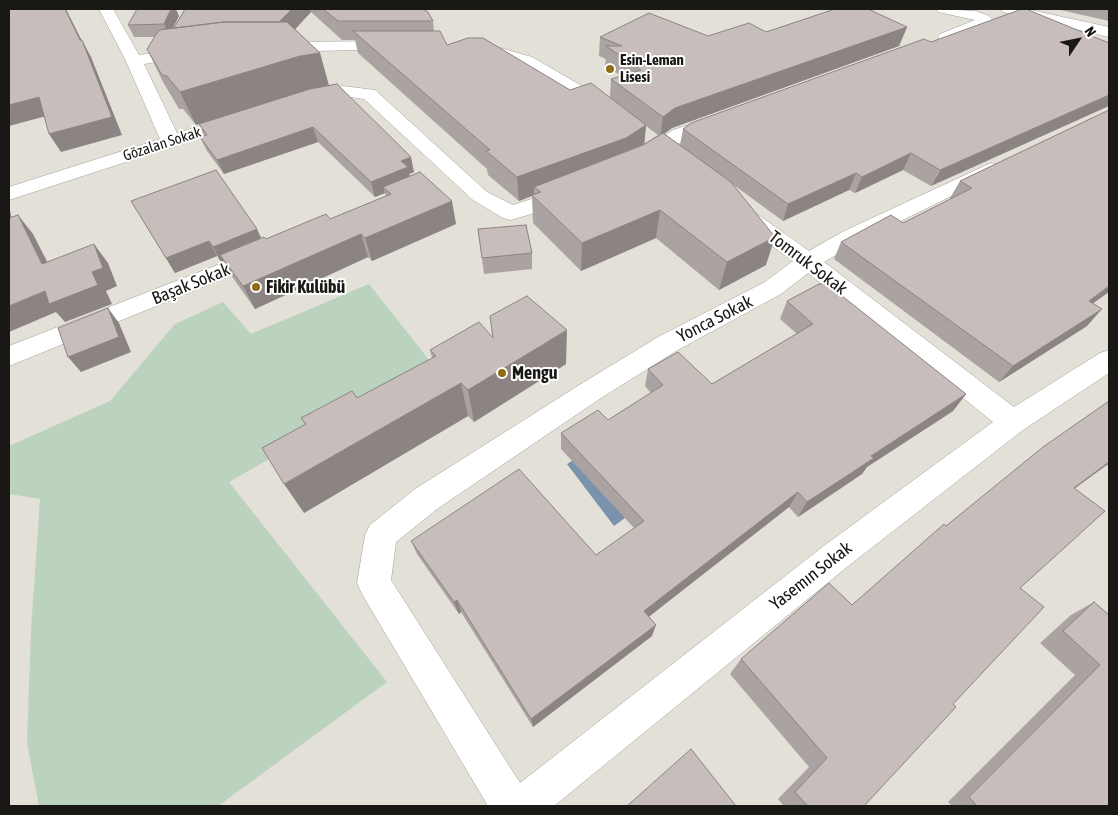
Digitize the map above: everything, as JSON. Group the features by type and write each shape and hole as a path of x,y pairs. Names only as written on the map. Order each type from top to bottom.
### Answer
{"street":[{"path":"106,9 134,61 171,140"},
{"path":"932,42 979,25 984,19 976,15 943,9"},
{"path":"1008,9 1109,32"},
{"path":"256,47 405,46"},
{"path":"461,48 487,49 526,60 595,99 623,119"},
{"path":"134,61 200,51"},
{"path":"292,102 311,96 343,91 369,94 444,177 511,213 588,185"},
{"name":"Gözalan Sokak","path":"9,194 255,114"},
{"path":"623,170 632,167 680,134 736,114"},
{"name":"Yonca Sokak","path":"511,806 374,583 381,535 426,499 591,391 667,344 774,288 808,261 859,232 1013,158"},
{"name":"Tomruk Sokak","path":"729,203 808,261 1012,422"},
{"name":"Başak Sokak","path":"9,356 280,247"},
{"name":"Yasemın Sokak","path":"523,806 836,556 1012,422 1109,360"}],"green space":[{"path":"369,284 433,365 229,482 387,682 218,806 39,806 27,743 31,630 40,499 9,494 9,446 110,401 175,324 223,302 251,334"}],"water":[{"path":"592,449 629,515 614,526 567,464"}],"building":[{"path":"9,9 65,9 80,40 82,40 112,117 49,134 39,97 9,105"},
{"path":"137,9 171,9 164,24 128,25"},
{"path":"185,9 292,9 279,22 224,22 174,28"},
{"path":"323,9 423,9 428,12 433,21 338,21"},
{"path":"835,9 868,9 907,27 675,108 663,117 611,79 641,70 606,46 622,46 600,37 649,13 708,36 749,23 766,32"},
{"path":"1022,9 1109,43 1109,95 940,170 911,153 862,177 856,173 788,204 683,129 691,123 924,39 931,42"},
{"path":"224,22 287,22 320,53 300,56 180,92 167,76 162,75 147,49 159,30"},
{"path":"353,31 440,31 447,45 468,38 483,38 570,90 591,83 646,125 626,138 517,177 486,151 490,150"},
{"path":"337,84 411,157 401,161 408,167 371,182 313,127 217,160 200,137 207,135 199,124 310,89"},
{"path":"1109,110 1109,286 1089,301 1102,309 1013,366 841,242 891,215 903,223 972,188 960,181"},
{"path":"663,133 731,182 775,237 727,262 660,210 582,243 532,195 541,192 534,187 643,145"},
{"path":"216,170 257,229 213,247 209,241 166,258 131,201"},
{"path":"420,172 452,201 365,238 361,234 243,286 220,255 264,237 266,239 326,214 330,219 391,194 383,187"},
{"path":"18,215 42,264 94,244 103,268 92,272 98,285 49,304 45,291 9,306 9,218"},
{"path":"526,225 532,253 482,258 478,229"},
{"path":"819,284 827,284 966,394 871,456 874,458 807,502 798,492 644,611 656,625 531,719 457,600 454,602 411,541 519,469 596,555 644,521 561,433 598,410 608,420 663,385 648,369 678,352 712,384 813,324 787,301"},
{"path":"527,296 567,330 468,390 461,383 284,484 262,448 306,424 301,418 352,391 357,398 436,356 430,350 479,322 493,338 490,316"},
{"path":"108,308 119,337 68,357 58,328"},
{"path":"1109,401 1109,462 1074,488 1105,511 1020,588 1044,607 953,704 956,707 864,806 808,806 795,792 827,758 741,659 829,583 852,605 944,524 946,526 1043,447"},
{"path":"1094,602 1109,615 1109,806 977,806 969,797 1100,665 1063,631"},
{"path":"691,749 736,806 627,806"}],"place":[{"name":"Esin-Leman Lisesi","path":"610,69"},
{"name":"Fikir Kulübü","path":"256,287"},
{"name":"Mengu","path":"502,373"}]}
